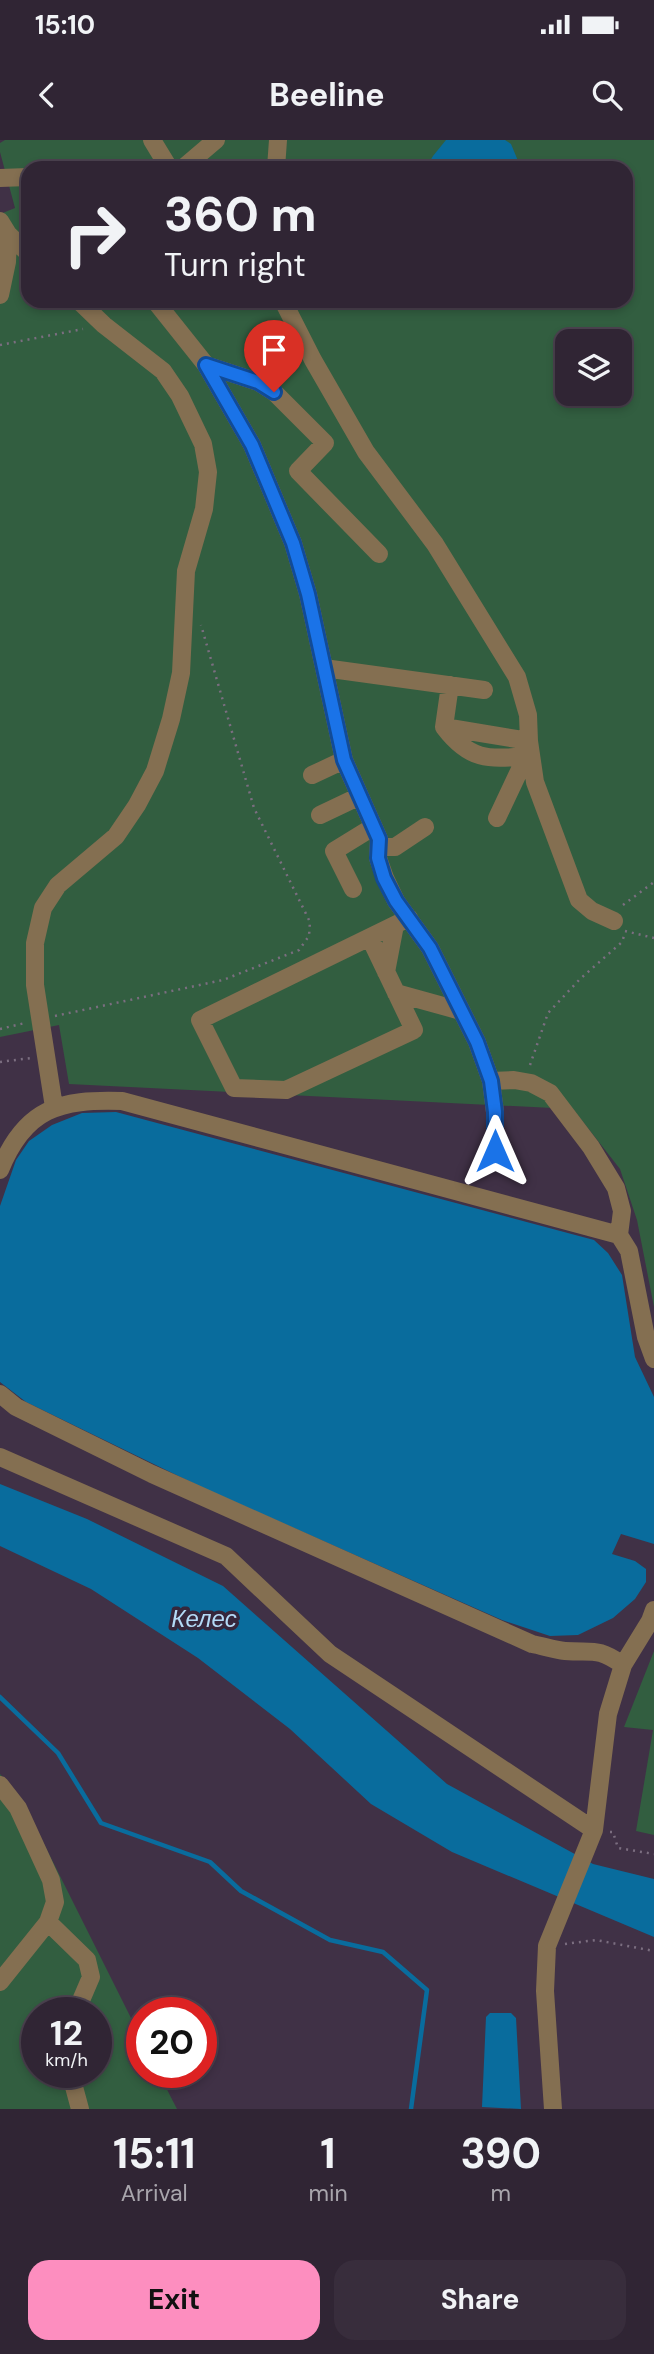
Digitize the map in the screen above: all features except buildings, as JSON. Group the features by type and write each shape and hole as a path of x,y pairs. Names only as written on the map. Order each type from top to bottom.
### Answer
{"street":[{"path":"152,140 165,161"},
{"path":"191,161 216,140"},
{"path":"276,161 278,140"},
{"path":"0,178 21,177"},
{"path":"4,228 21,246"},
{"path":"0,295 7,262 4,228"},
{"path":"54,1107 35,985 35,943 43,908 58,885 116,836 137,806 159,758 181,673 186,571 204,509 208,472 203,444 180,396 163,371 86,308"},
{"path":"161,308 206,365 252,445 293,543 308,594 344,760 379,839 378,858 402,921 430,948 477,1042 491,1081 495,1112 495,1151"},
{"path":"287,308 313,360 366,452 435,544 517,677 528,715 528,748 535,782 579,900 592,911 619,926"},
{"path":"206,365 258,382 274,392 325,443 298,471 379,554"},
{"path":"324,668 484,690"},
{"path":"450,685 444,727 528,748"},
{"path":"496,818 528,748"},
{"path":"312,775 344,760"},
{"path":"320,815 360,796"},
{"path":"353,890 334,851 373,827"},
{"path":"379,847 395,847 425,827"},
{"path":"370,938 414,1030 286,1090 234,1088 200,1020 402,921"},
{"path":"386,972 402,921"},
{"path":"396,993 461,1011"},
{"path":"491,1081 524,1082 550,1093 591,1147 616,1188 622,1211 619,1235 629,1251 646,1337 654,1359"},
{"path":"0,1170 6,1153 22,1130 45,1111 66,1103 122,1101 619,1235"},
{"path":"0,1394 16,1407 152,1474 532,1644 565,1651 593,1650 607,1654 623,1665"},
{"path":"0,1457 226,1556 330,1654 594,1830"},
{"path":"553,2109 545,1992 547,1946 594,1830 608,1714 623,1665 654,1610"},
{"path":"0,1785 18,1808 51,1880 55,1902 48,1922 0,1982"},
{"path":"48,1922 87,1960 91,1977 82,1997"},
{"path":"74,2088 79,2109"}],"path":[{"path":"0,345 104,325"},
{"path":"0,1029 223,980 299,950 309,936 310,922 254,808 201,624"},
{"path":"524,1082 548,1013 570,988 622,942 619,926 623,904 654,882"},
{"path":"619,926 654,938"},
{"path":"0,1062 45,1057"},
{"path":"594,1830 613,1832 618,1847 654,1854"},
{"path":"547,1946 596,1940 654,1951"}],"green space":[{"path":"5,140 654,140 654,1307 637,1220 620,1169 573,1109 69,1084 59,1025 0,1037 0,214 15,208 0,152 0,143"},
{"path":"654,1651 654,1835 636,1831 653,1730 624,1727"},
{"path":"0,1774 21,1798 126,2008 126,2088 166,2088 177,2109 0,2109"}],"water":[{"path":"446,140 505,140 511,144 518,161 430,161"},
{"path":"116,1112 594,1240 608,1253 622,1275 635,1357 654,1397 654,1544 621,1534 612,1554 635,1561 646,1569 646,1582 635,1599 613,1618 578,1635 550,1636 502,1620 201,1487 26,1402 0,1382 0,1206 16,1160 29,1141 52,1125 82,1113"},
{"name":"Келес","path":"0,1484 87,1519 223,1586 447,1784 593,1864 654,1879 654,1937 452,1852 371,1804 290,1729 198,1658 91,1589 0,1546"},
{"path":"490,2013 511,2013 516,2018 521,2109 482,2107 486,2017"}],"waterway":[{"path":"0,1697 58,1753 101,1823 210,1862 241,1891 330,1940 383,1952 427,1990 411,2109"}],"route":[{"path":"274,392 258,382 206,365 252,445 293,543 308,594 344,760 379,839 378,858 384,878 396,901 430,948 477,1042 491,1081 495,1112 495,1151"}]}
